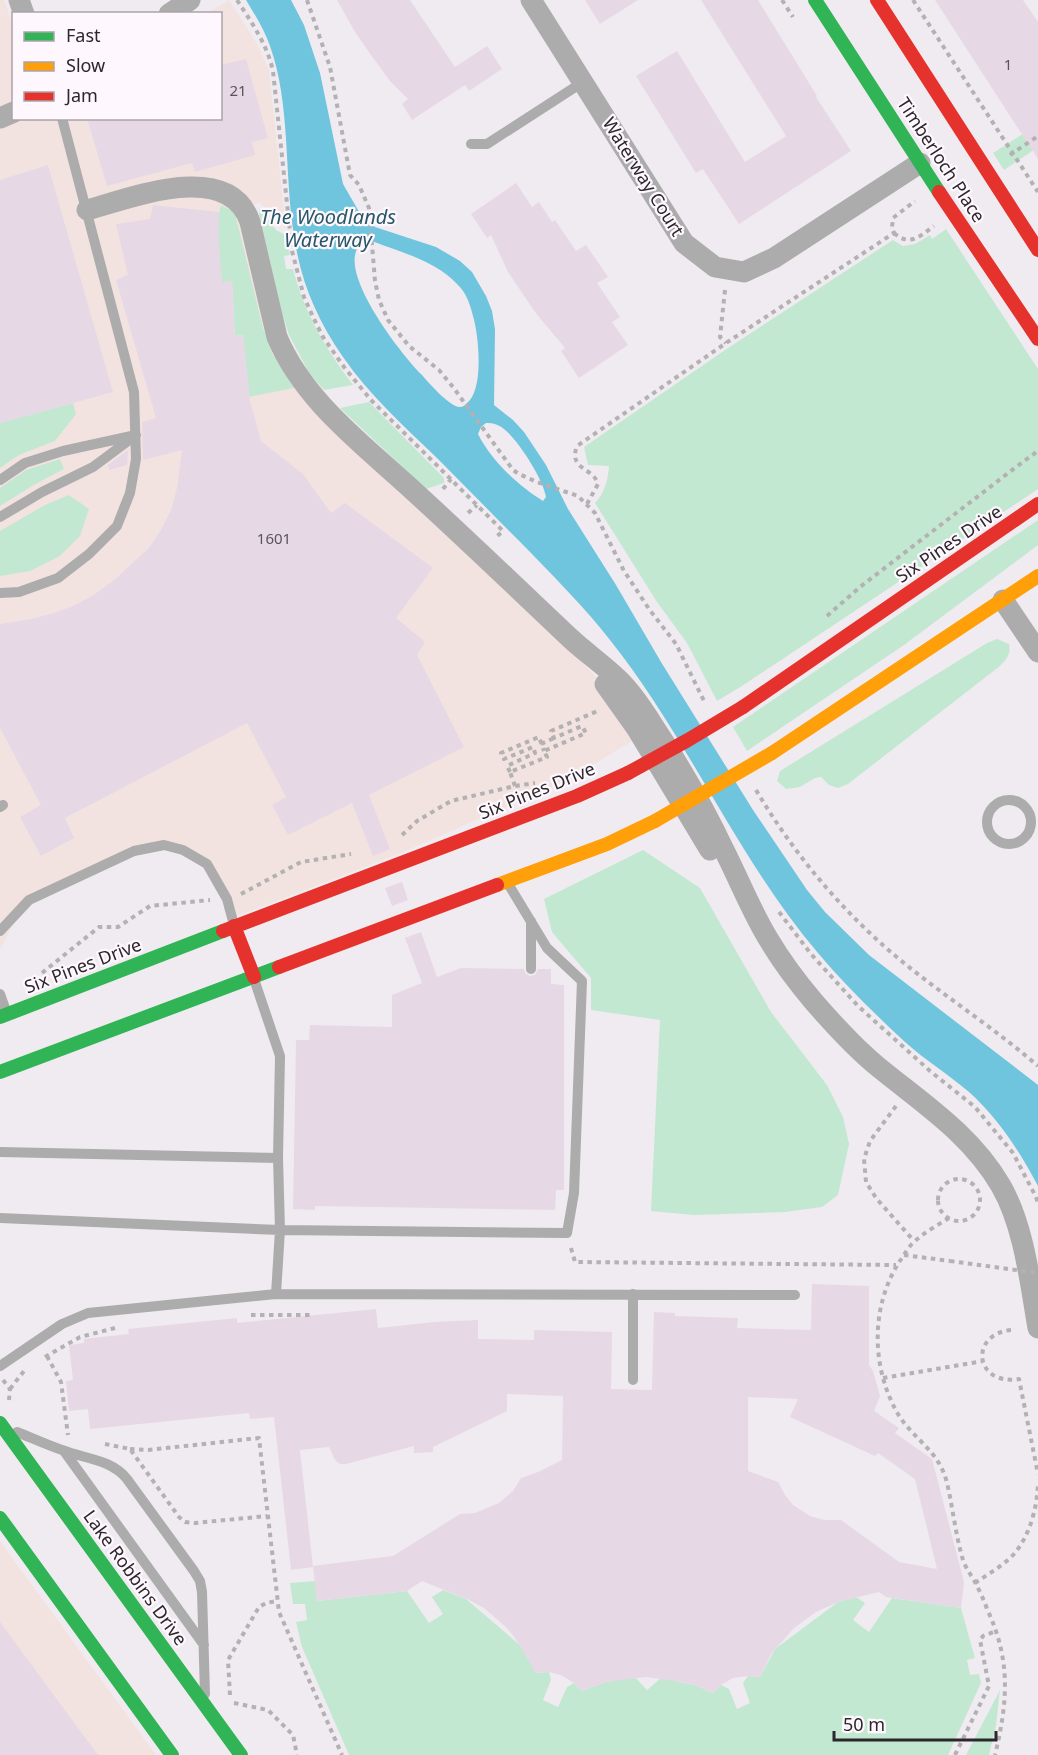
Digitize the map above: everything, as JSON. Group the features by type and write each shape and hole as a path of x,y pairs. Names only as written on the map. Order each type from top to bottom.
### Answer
{"street":[{"path":"172,12 190,0"},
{"name":"Waterway Court","path":"531,0 684,243 715,267 727,269"},
{"name":"Timberloch Place","path":"815,0 920,163 1038,339"},
{"name":"Timberloch Place","path":"877,0 1038,249"},
{"path":"727,269 744,272 774,258 920,163"},
{"path":"87,210 175,187 220,191 233,197 244,207 250,222 277,337 305,385 324,408 461,534 573,642 617,678 631,694 650,720 707,815 768,939 812,999 833,1024 874,1064 942,1117 971,1144 1000,1185 1011,1207 1020,1237 1038,1328"},
{"name":"Six Pines Drive","path":"4,1015 578,796 628,773 743,707 1038,504"},
{"path":"0,1072 607,844 655,821 772,753 1038,576"},
{"path":"1003,600 1038,652"},
{"path":"234,926 254,977"},
{"name":"Lake Robbins Drive","path":"2,1425 241,1755"},
{"path":"0,1518 172,1755"}],"lane":[{"path":"471,144 487,144 583,82"},
{"path":"0,594 19,592 58,578 89,554 117,526 130,493 136,459 134,392 63,120"},
{"path":"0,480 26,463 63,451 136,435"},
{"path":"0,517 42,492 93,467 136,435"},
{"path":"1008,800 1022,804 1027,810 1031,816 1030,831 1021,842 1007,845 995,839 987,826 987,818 994,806 1008,800"},
{"path":"1027,810 1038,803"},
{"path":"0,931 29,900 134,851 164,845 183,850 207,864 227,898 234,926"},
{"path":"0,1218 280,1230 567,1233 574,1193 582,981 547,948 507,882"},
{"path":"531,921 531,969"},
{"path":"254,977 280,1056 278,1158 280,1230 276,1294"},
{"path":"0,994 4,1015"},
{"path":"0,1152 278,1158"},
{"path":"0,1366 62,1324 87,1313 276,1294 795,1295"},
{"path":"633,1294 633,1380"},
{"path":"2,1425 64,1451 109,1464 123,1474 194,1571 200,1581 202,1592 206,1706"},
{"path":"64,1451 204,1645"}],"path":[{"path":"237,0 255,28 270,60 275,85 292,251 304,297 314,319 323,337 344,367 371,400 503,531 494,539"},
{"path":"307,0 330,67 350,175 359,185 369,208 375,281 379,300 388,320 409,346 439,370 462,398 513,470 537,482 578,496 595,513 624,571 676,644 705,704"},
{"path":"913,0 1038,192"},
{"path":"987,170 1038,136"},
{"path":"934,226 915,239 908,240 900,239 892,227 893,218 898,213 937,187"},
{"path":"587,504 598,484 597,479 576,462 574,452 576,446 894,233"},
{"path":"726,344 720,337 727,269"},
{"path":"825,618 860,587 1038,451"},
{"path":"468,513 477,504"},
{"path":"554,738 551,731 601,710"},
{"path":"541,744 582,726 586,733 544,751"},
{"path":"510,772 547,757 538,737 501,753 504,759 533,747 535,753 507,766 515,786"},
{"path":"399,838 417,821 451,801 536,783"},
{"path":"756,790 773,819 819,882 873,937 1038,1066"},
{"path":"38,975 99,927 118,927 150,906 227,898 246,892 301,862 354,853"},
{"path":"914,1242 876,1198 866,1182 864,1159 870,1141 927,1068"},
{"path":"949,1218 944,1214 938,1202 942,1189 952,1180 965,1180 971,1183 976,1188 980,1201 975,1214 963,1220 949,1218 914,1242 896,1265 884,1293 879,1315 879,1359 882,1378 890,1400 914,1436 936,1459 945,1475 962,1557 996,1631 1006,1688 1003,1719 995,1755"},
{"path":"567,1233 575,1262 896,1265"},
{"path":"904,1255 1038,1273"},
{"path":"247,1315 312,1314"},
{"path":"38,1362 80,1337 124,1327"},
{"path":"1011,1330 989,1338 982,1353 983,1362 986,1369 998,1378 1019,1379 1038,1474"},
{"path":"47,1356 61,1382 68,1436"},
{"path":"882,1378 983,1362"},
{"path":"10,1389 19,1376 30,1367"},
{"path":"130,1449 148,1450 259,1438 277,1601 282,1622 342,1755"},
{"path":"975,1583 1014,1554 1028,1533 1034,1514 1038,1484"},
{"path":"181,1519 191,1524 267,1516"},
{"path":"277,1601 259,1607 228,1660 231,1702 268,1710 293,1736 297,1755"},
{"path":"956,1755 989,1686 980,1640 983,1636 996,1631"}],"shaded area":[{"path":"0,0 4,0 12,22 12,120 222,120 222,12 209,12 229,0 257,44 269,70 286,229 259,202 238,216 275,352 533,610 597,678 637,738 583,771 545,790 406,851 235,917 209,862 162,841 27,897 0,950"},
{"path":"0,1541 156,1755 0,1755"}],"green space":[{"path":"1038,124 1038,147 1004,170 993,153"},
{"path":"221,205 232,211 236,217 263,328 272,353 294,388 249,397 243,335 235,336 232,281 222,283 218,234"},
{"path":"259,208 276,230 286,235 290,255 284,256 286,269 293,269 317,330 353,385 324,390 309,373 289,335 282,313"},
{"path":"946,229 1038,369 1038,489 717,701 687,643 657,602 595,503 605,486 609,466 588,465 584,447 728,348 893,240 903,246 915,244 930,235 932,239"},
{"path":"369,402 444,478 444,483 426,489 340,408"},
{"path":"73,403 76,414 55,441 19,455 0,468 0,423"},
{"path":"60,459 64,469 0,506 0,488 26,470"},
{"path":"69,495 89,509 80,536 60,556 30,571 0,576 0,531 45,505"},
{"path":"1038,520 1038,545 904,645 747,751 733,727"},
{"path":"997,639 1009,644 1008,656 1000,666 848,784 838,788 829,785 821,777 800,787 786,789 777,781 780,771"},
{"path":"643,850 700,888 771,1012 827,1085 843,1117 849,1144 838,1195 822,1207 785,1212 694,1215 651,1211 660,1020 591,1010 591,978 552,932 544,899"},
{"path":"315,1581 317,1601 407,1591 429,1623 443,1614 432,1597 443,1590 466,1599 521,1646 536,1673 549,1672 551,1680 543,1700 558,1707 567,1687 574,1683 582,1691 606,1682 635,1677 647,1690 661,1678 695,1685 713,1693 721,1685 729,1689 737,1709 750,1703 743,1683 748,1676 760,1677 775,1649 838,1602 856,1597 865,1603 853,1620 869,1632 892,1598 961,1608 975,1658 967,1660 970,1675 979,1674 981,1683 948,1755 349,1755 302,1647 296,1622 307,1620 305,1604 293,1604 290,1583"},
{"path":"1000,1690 996,1725 989,1755 966,1755"}],"water":[{"name":"The Woodlands Waterway","path":"246,0 291,0 304,25 320,73 343,184 358,210 375,227 436,247 460,261 472,272 486,296 492,311 495,329 494,405 524,432 546,465 568,509 661,662 753,810 807,890 825,912 869,955 1038,1085 1038,1186 1016,1148 980,1102 913,1049 871,1010 818,953 762,877 664,717 601,629 572,595 376,398 343,357 325,329 305,284 291,212 284,116 277,69 262,28","holes":["372,241 439,269 465,294 475,325 479,362 476,387 463,406 459,407 444,398 412,364 388,333 365,296 355,262 358,247","486,423 502,427 523,451 544,489 546,497 543,501 515,480 490,453 478,434"]}],"building":[{"path":"337,0 410,0 455,67 487,46 502,69 469,91 465,85 412,120 402,104 408,99 390,81 371,55"},
{"path":"585,0 638,0 600,24"},
{"path":"701,0 758,0 851,151 739,224 703,169 696,173 636,76 677,51 745,162 786,136"},
{"path":"935,0 1023,0 1038,22 1038,159"},
{"path":"246,59 268,138 252,142 255,155 195,172 192,163 107,186 88,120 222,120 222,65"},
{"path":"48,165 113,392 0,423 0,180"},
{"path":"516,183 532,207 539,202 552,222 555,220 576,251 586,245 608,277 597,283 620,317 612,322 628,345 579,378 561,351 565,348 535,312 508,272 491,235 487,238 471,214"},
{"path":"153,205 219,212 222,283 232,281 235,336 243,335 250,401 261,441 303,474 331,513 345,503 433,568 396,618 425,642 417,655 464,747 369,795 390,849 373,856 352,803 288,835 272,805 286,797 247,723 65,818 74,838 41,856 20,817 41,805 0,728 0,624 31,619 75,605 114,580 149,548 171,510 177,488 182,450 143,460 142,422 156,418 116,280 128,275 116,224 150,219"},
{"path":"128,450 127,465 109,470 108,465"},
{"path":"402,882 408,900 392,906 385,888"},
{"path":"421,932 437,977 461,968 524,969 525,973 530,976 535,975 538,969 551,969 551,984 564,985 564,1190 556,1190 555,1210 315,1206 315,1210 293,1209 296,1040 309,1040 310,1025 392,1027 392,995 422,983 405,938"},
{"path":"812,1284 869,1286 869,1365 880,1396 874,1411 899,1428 895,1433 932,1459 964,1582 961,1608 886,1597 879,1592 838,1602 816,1612 794,1628 771,1654 760,1677 733,1678 713,1693 695,1685 646,1677 606,1682 582,1691 561,1675 549,1672 536,1673 515,1638 484,1608 422,1581 407,1591 317,1601 313,1566 393,1556 460,1514 475,1513 499,1503 513,1491 521,1478 562,1460 563,1396 507,1394 507,1411 433,1447 433,1452 414,1453 414,1446 340,1464 335,1460 329,1447 300,1450 313,1567 291,1570 274,1417 250,1419 249,1413 90,1429 88,1409 69,1411 66,1381 73,1380 69,1345 84,1343 84,1339 129,1334 128,1329 237,1318 237,1323 376,1309 378,1328 478,1320 478,1339 534,1340 534,1330 612,1332 611,1389 652,1390 654,1312 675,1313 675,1316 738,1318 737,1328 811,1330","holes":["748,1397 798,1399 790,1417 875,1456 878,1453 915,1479 937,1569 899,1562 841,1520 824,1520 810,1516 793,1505 778,1482 748,1471"]},
{"path":"0,1622 98,1755 0,1755"}],"traffic: fast":[{"path":"815,0 939,192"},
{"path":"0,1017 223,931"},
{"path":"0,1072 279,967"},
{"path":"0,1423 241,1755"},
{"path":"0,1518 172,1755"}],"traffic: slow":[{"path":"772,753 1038,576"},
{"path":"655,821 772,753"},
{"path":"497,885 607,844 655,821"}],"traffic: jam":[{"path":"877,0 1038,250"},
{"path":"939,192 1038,339"},
{"path":"743,707 1038,504"},
{"path":"628,773 743,707"},
{"path":"223,931 577,796 628,773"},
{"path":"279,967 497,885"},
{"path":"234,926 254,977"}]}
